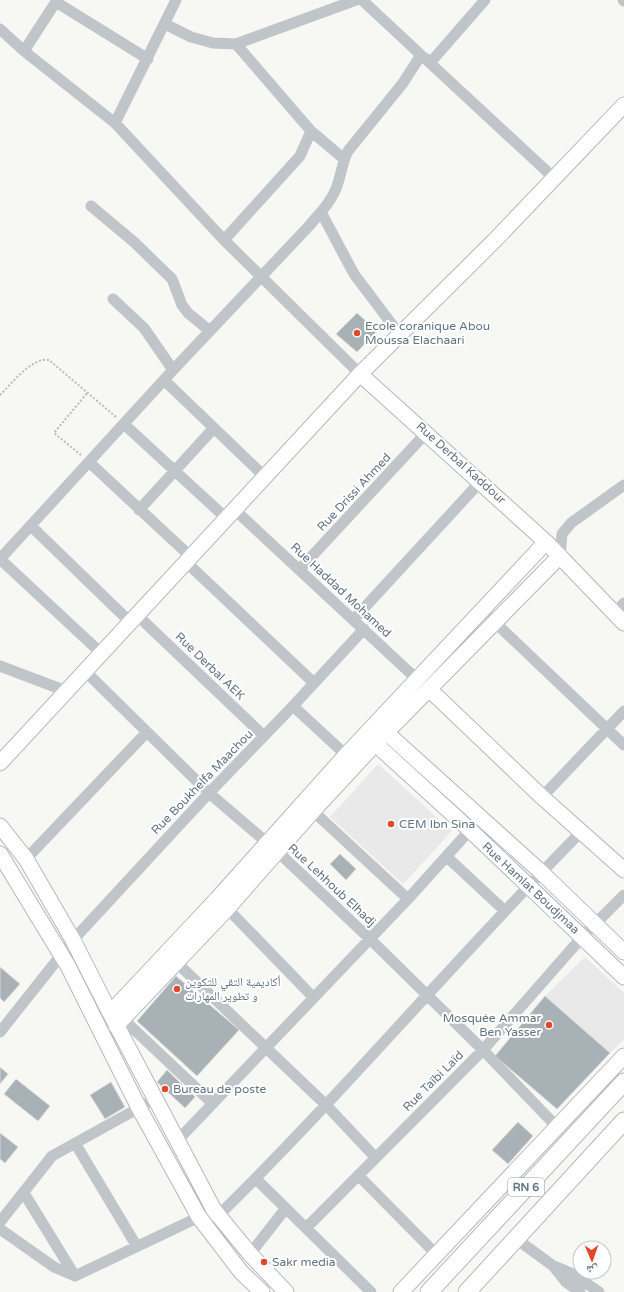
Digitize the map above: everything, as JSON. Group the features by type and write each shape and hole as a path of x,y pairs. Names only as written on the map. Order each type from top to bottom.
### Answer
{"main road":[{"name":"RN 6","path":"429,1292 624,1082"},
{"name":"RN 6","path":"466,1292 624,1121"}],"street":[{"path":"165,24 191,37 213,43 236,44 356,0"},
{"path":"362,0 554,178"},
{"path":"430,64 485,0"},
{"path":"24,51 57,1 148,59"},
{"path":"115,123 165,24 173,1"},
{"path":"0,28 24,51 115,123 224,240 360,374"},
{"path":"236,44 311,131 344,159"},
{"path":"101,653 0,559 125,425 173,370 262,277 321,212 335,192 344,159 355,141 403,83 421,55"},
{"path":"0,762 360,374 495,240 624,105"},
{"path":"224,240 300,156 311,131"},
{"path":"91,206 134,242 172,279 182,305 188,313 210,331"},
{"path":"321,212 354,274 400,334"},
{"path":"113,299 144,328 173,370"},
{"name":"Rue Derbal Kaddour","path":"360,374 481,481 621,613"},
{"path":"164,380 213,429 265,477"},
{"name":"Rue Haddad Mohamed","path":"125,425 176,471 300,569 430,690"},
{"path":"139,510 213,429"},
{"name":"Rue Drissi Ahmed","path":"300,569 427,432"},
{"path":"89,462 314,683"},
{"path":"354,620 481,481"},
{"path":"272,847 313,811 418,680 546,542 562,534 571,523 624,486"},
{"name":"Rue Derbal AEK","path":"31,526 264,736"},
{"path":"116,1019 222,904 272,847 346,755 376,734 430,690 560,556 562,534"},
{"path":"483,611 624,745"},
{"name":"Rue Boukhelfa Maachou","path":"0,1032 60,954 364,629"},
{"path":"1,667 66,691"},
{"name":"Rue Lehhoub Elhadj","path":"84,670 209,793 272,847 370,938 483,1050 556,1126"},
{"path":"430,690 542,797 624,870"},
{"path":"293,706 346,755"},
{"path":"542,797 624,711"},
{"path":"26,859 147,732"},
{"name":"Rue Hamlat Boudjmaa","path":"376,734 470,830 583,936 624,977"},
{"name":"Rue Hamlat Boudjmaa","path":"376,734 541,872 624,952"},
{"path":"313,811 408,899"},
{"path":"0,826 26,859 73,940 116,1019 155,1099 214,1210 250,1254 286,1292"},
{"path":"177,1141 408,899 470,830"},
{"path":"0,1229 54,1267 75,1276 199,1217 219,1215 256,1179 326,1105 541,872 581,832"},
{"path":"0,854 68,966 139,1108 199,1217 241,1272 262,1292"},
{"path":"447,857 505,911"},
{"name":"Rue Taïbi Laïd","path":"306,1228 483,1050 594,923 624,895"},
{"path":"116,1019 176,962 222,904"},
{"path":"222,904 313,997"},
{"path":"176,962 326,1105 375,1157"},
{"path":"116,1019 212,1103"},
{"path":"401,1292 556,1126 624,1056"},
{"path":"0,1222 52,1156 155,1099"},
{"path":"75,1143 136,1246"},
{"path":"358,1175 437,1255"},
{"path":"256,1179 371,1292"},
{"path":"24,1193 75,1276"},
{"path":"250,1254 286,1208"},
{"path":"515,1238 552,1265 573,1274 599,1292"},
{"path":"552,1265 566,1282 580,1292"}],"path":[{"path":"0,394 34,362 45,359 49,360 88,392 125,425"},
{"path":"88,392 54,433 89,462"}],"shaded area":[{"name":"CEM Ibn Sina","path":"378,764 452,831 403,884 330,817"},
{"path":"585,957 624,993 624,1039 610,1053 545,996"}],"building":[{"name":"Ecole coranique Abou Moussa Elachaari","path":"357,313 377,331 357,352 336,334"},
{"path":"340,854 356,869 346,880 330,864"},
{"path":"0,967 20,984 4,1002 0,998"},
{"path":"176,976 239,1030 197,1076 137,1021"},
{"name":"Mosquée Ammar Ben Yasser","path":"545,996 610,1053 557,1109 495,1056"},
{"path":"0,1067 8,1074 0,1084"},
{"path":"167,1070 195,1097 185,1108 157,1082"},
{"path":"16,1079 50,1106 38,1121 4,1094"},
{"path":"111,1082 125,1107 105,1119 90,1095"},
{"path":"518,1122 533,1136 508,1164 492,1150"},
{"path":"0,1133 18,1147 5,1163 0,1159"}],"place":[{"name":"Ecole coranique Abou Moussa Elachaari","path":"357,333"},
{"name":"CEM Ibn Sina","path":"391,824"},
{"name":"أكاديمية التقي للتكوين و تطوير المهارات","path":"177,989"},
{"name":"Mosquée Ammar Ben Yasser","path":"549,1025"},
{"name":"Bureau de poste","path":"165,1089"},
{"name":"Sakr media","path":"264,1262"}]}
